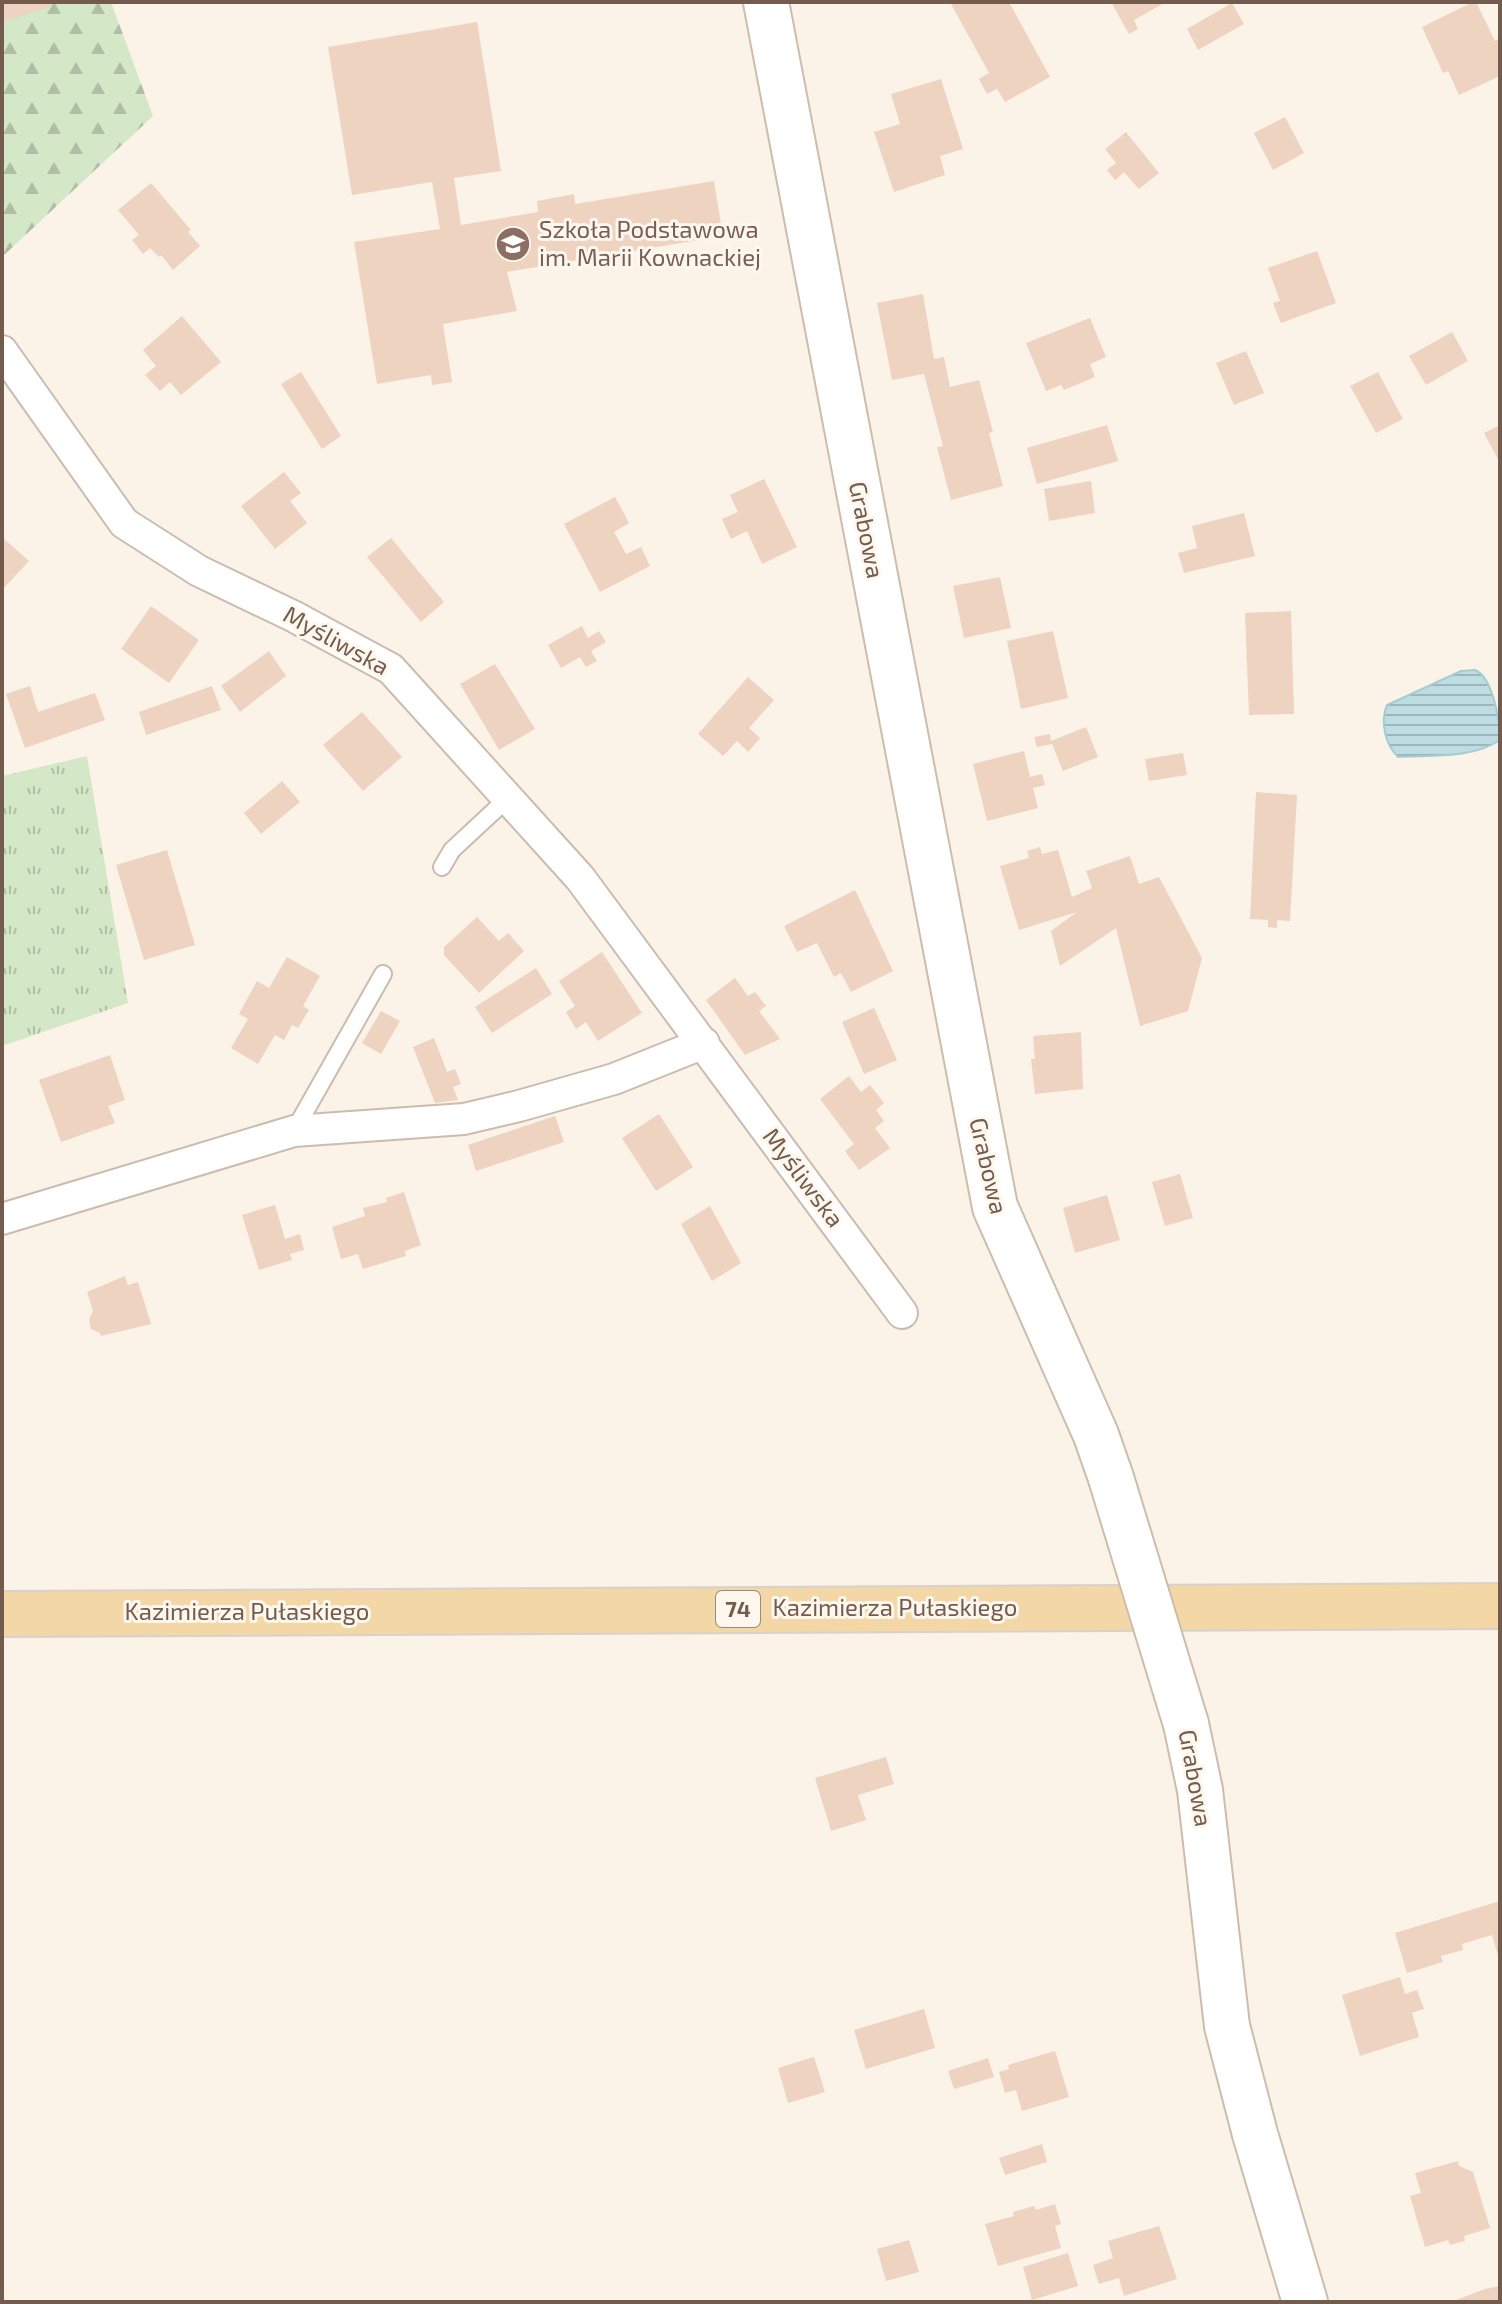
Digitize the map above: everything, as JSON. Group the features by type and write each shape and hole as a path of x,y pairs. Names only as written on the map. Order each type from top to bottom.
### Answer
{"main road":[{"name":"Kazimierza Pułaskiego","path":"2,1614 1500,1606"}],"street":[{"name":"Grabowa","path":"766,2 995,1207 1096,1435 1186,1724 1200,1790 1227,2026 1255,2134 1305,2302"},
{"name":"Myśliwska","path":"2,351 124,523 199,571 293,616 391,669 580,878 902,1313"},
{"path":"2,1219 294,1131 464,1119 614,1079 704,1043"}],"lane":[{"path":"442,867 452,850 508,798"},
{"path":"294,1131 383,974"}],"green space":[{"path":"2,2 111,2 153,116 2,257"},
{"path":"87,756 128,1003 2,1046 2,776"}],"water":[{"path":"1475,670 1491,690 1500,740 1464,753 1398,757 1385,732 1387,705 1461,671"}],"building":[{"path":"2,2 50,2 52,6 2,22"},
{"path":"950,2 1009,2 1050,77 1005,102 997,89 987,94 979,79 989,73"},
{"path":"1111,2 1166,2 1134,20 1138,29 1129,34"},
{"path":"1476,2 1495,41 1500,38 1500,76 1459,95 1448,71 1443,73 1422,27"},
{"path":"1232,3 1244,24 1198,50 1187,29"},
{"path":"477,22 501,171 454,178 461,225 538,212 537,201 574,194 575,204 714,181 723,236 507,272 517,311 443,324 452,382 432,385 431,375 377,384 354,242 440,229 432,182 352,195 328,47"},
{"path":"941,79 963,149 940,156 945,175 894,192 874,132 900,124 891,94"},
{"path":"1285,117 1304,153 1273,170 1254,133"},
{"path":"1126,132 1159,173 1139,189 1124,172 1115,180 1107,170 1116,163 1105,149"},
{"path":"151,183 191,230 188,232 200,246 173,270 161,255 159,257 150,248 143,254 132,240 139,235 118,210"},
{"path":"1317,251 1336,303 1281,323 1273,303 1280,301 1268,268"},
{"path":"923,294 934,359 944,357 950,387 979,380 1003,486 951,500 937,447 943,446 924,374 892,380 877,303"},
{"path":"182,316 221,362 181,395 170,382 160,391 145,375 156,366 143,350"},
{"path":"1090,318 1106,357 1090,364 1095,377 1064,390 1061,385 1046,391 1026,343"},
{"path":"1452,332 1468,361 1426,385 1409,356"},
{"path":"1246,351 1264,393 1234,405 1216,363"},
{"path":"301,372 341,436 322,449 281,384"},
{"path":"1378,372 1403,419 1376,433 1350,386"},
{"path":"1107,425 1118,461 1037,484 1027,448"},
{"path":"1500,425 1500,463 1484,433"},
{"path":"284,472 301,493 290,501 307,523 275,549 241,506"},
{"path":"764,479 797,547 762,564 747,531 731,539 722,519 738,512 730,495"},
{"path":"1091,481 1095,513 1049,521 1044,489"},
{"path":"615,497 629,523 614,532 626,554 641,547 650,566 600,592 564,524"},
{"path":"1244,513 1255,556 1184,573 1178,553 1197,548 1192,526"},
{"path":"2,537 29,561 2,590"},
{"path":"391,538 444,602 421,622 367,557"},
{"path":"1000,577 1011,628 964,638 953,586"},
{"path":"151,606 199,640 169,683 121,649"},
{"path":"1291,611 1294,714 1249,715 1245,613"},
{"path":"582,626 588,638 599,631 606,642 591,651 597,661 586,667 580,657 561,668 548,645"},
{"path":"1053,631 1068,698 1021,709 1007,641"},
{"path":"269,651 286,676 240,712 221,686"},
{"path":"495,664 535,729 499,750 460,684"},
{"path":"748,677 774,700 749,728 760,738 748,752 737,741 723,756 698,734"},
{"path":"30,686 38,712 95,693 105,720 25,748 6,694"},
{"path":"212,686 221,710 146,735 139,712"},
{"path":"362,712 402,757 363,791 323,745"},
{"path":"1086,727 1098,757 1063,771 1052,744 1037,747 1034,737 1050,734 1051,741"},
{"path":"1024,751 1030,777 1042,774 1045,785 1033,788 1038,808 987,821 973,764"},
{"path":"1183,753 1187,775 1149,781 1145,759"},
{"path":"282,781 300,802 261,834 244,813"},
{"path":"1256,792 1297,795 1290,921 1277,920 1277,928 1268,927 1268,920 1250,919"},
{"path":"1040,847 1042,854 1058,850 1072,897 1092,888 1086,871 1130,856 1139,884 1159,877 1202,958 1188,1011 1140,1026 1116,928 1060,966 1051,931 1077,912 1019,930 1000,866 1029,858 1027,851"},
{"path":"167,850 195,945 144,960 116,865"},
{"path":"855,890 893,971 851,992 841,973 834,977 817,943 797,952 784,926"},
{"path":"477,917 499,941 508,933 524,951 479,993 444,955 444,947"},
{"path":"602,952 642,1013 598,1041 586,1022 576,1029 566,1012 575,1006 559,981"},
{"path":"287,957 320,976 303,1006 309,1010 298,1028 292,1025 284,1040 275,1035 258,1064 231,1048 248,1019 239,1014 257,981 269,988"},
{"path":"536,968 552,994 492,1033 475,1007"},
{"path":"735,978 748,996 755,992 766,1006 759,1011 780,1039 745,1055 706,1000"},
{"path":"874,1008 897,1060 864,1074 842,1022"},
{"path":"381,1011 400,1021 381,1054 362,1043"},
{"path":"1081,1032 1083,1089 1035,1094 1031,1059 1035,1059 1033,1036"},
{"path":"434,1038 447,1072 455,1069 461,1084 453,1087 458,1100 435,1103 413,1047"},
{"path":"110,1055 125,1100 108,1106 115,1123 61,1142 39,1080"},
{"path":"849,1076 861,1092 870,1085 884,1103 876,1110 884,1121 875,1128 890,1148 859,1170 845,1151 854,1144 820,1099"},
{"path":"659,1114 693,1167 656,1191 622,1138"},
{"path":"555,1116 564,1142 476,1171 468,1145"},
{"path":"1180,1174 1193,1218 1165,1226 1152,1182"},
{"path":"404,1192 421,1245 405,1251 406,1256 363,1269 358,1254 341,1259 332,1227 365,1216 363,1208 387,1202 386,1198"},
{"path":"1107,1195 1120,1240 1075,1253 1063,1208"},
{"path":"275,1205 285,1239 300,1234 304,1250 290,1254 292,1260 259,1270 242,1215"},
{"path":"710,1206 741,1263 712,1281 681,1224"},
{"path":"125,1276 128,1285 138,1282 151,1324 101,1336 91,1329 89,1319 93,1311 87,1292"},
{"path":"886,1757 894,1784 858,1795 866,1820 831,1831 815,1778"},
{"path":"1500,1901 1500,1963 1492,1935 1462,1944 1463,1950 1441,1956 1443,1962 1407,1973 1395,1933"},
{"path":"1400,1977 1405,1994 1417,1990 1424,2009 1412,2013 1419,2037 1360,2056 1342,1995"},
{"path":"924,2009 935,2048 866,2069 854,2030"},
{"path":"1055,2051 1069,2097 1022,2111 1016,2090 1005,2093 999,2072 1009,2069 1008,2065"},
{"path":"814,2057 825,2092 788,2103 778,2068"},
{"path":"988,2058 994,2077 954,2089 948,2071"},
{"path":"1042,2144 1047,2162 1005,2175 999,2158"},
{"path":"1458,2161 1459,2166 1473,2172 1490,2228 1464,2236 1465,2241 1450,2245 1448,2240 1425,2247 1410,2196 1421,2193 1415,2173"},
{"path":"1055,2204 1061,2224 1055,2226 1061,2248 998,2266 985,2224 1014,2216 1013,2212 1034,2206 1036,2210"},
{"path":"1159,2226 1177,2279 1124,2296 1119,2278 1099,2284 1093,2265 1113,2258 1108,2241"},
{"path":"909,2240 919,2272 886,2281 877,2249"},
{"path":"1068,2253 1078,2286 1032,2300 1023,2267"},
{"path":"1500,2286 1500,2302 1451,2302 1485,2289"}],"place":[{"name":"Szkoła Podstawowa im. Marii Kownackiej","path":"513,244"}]}
